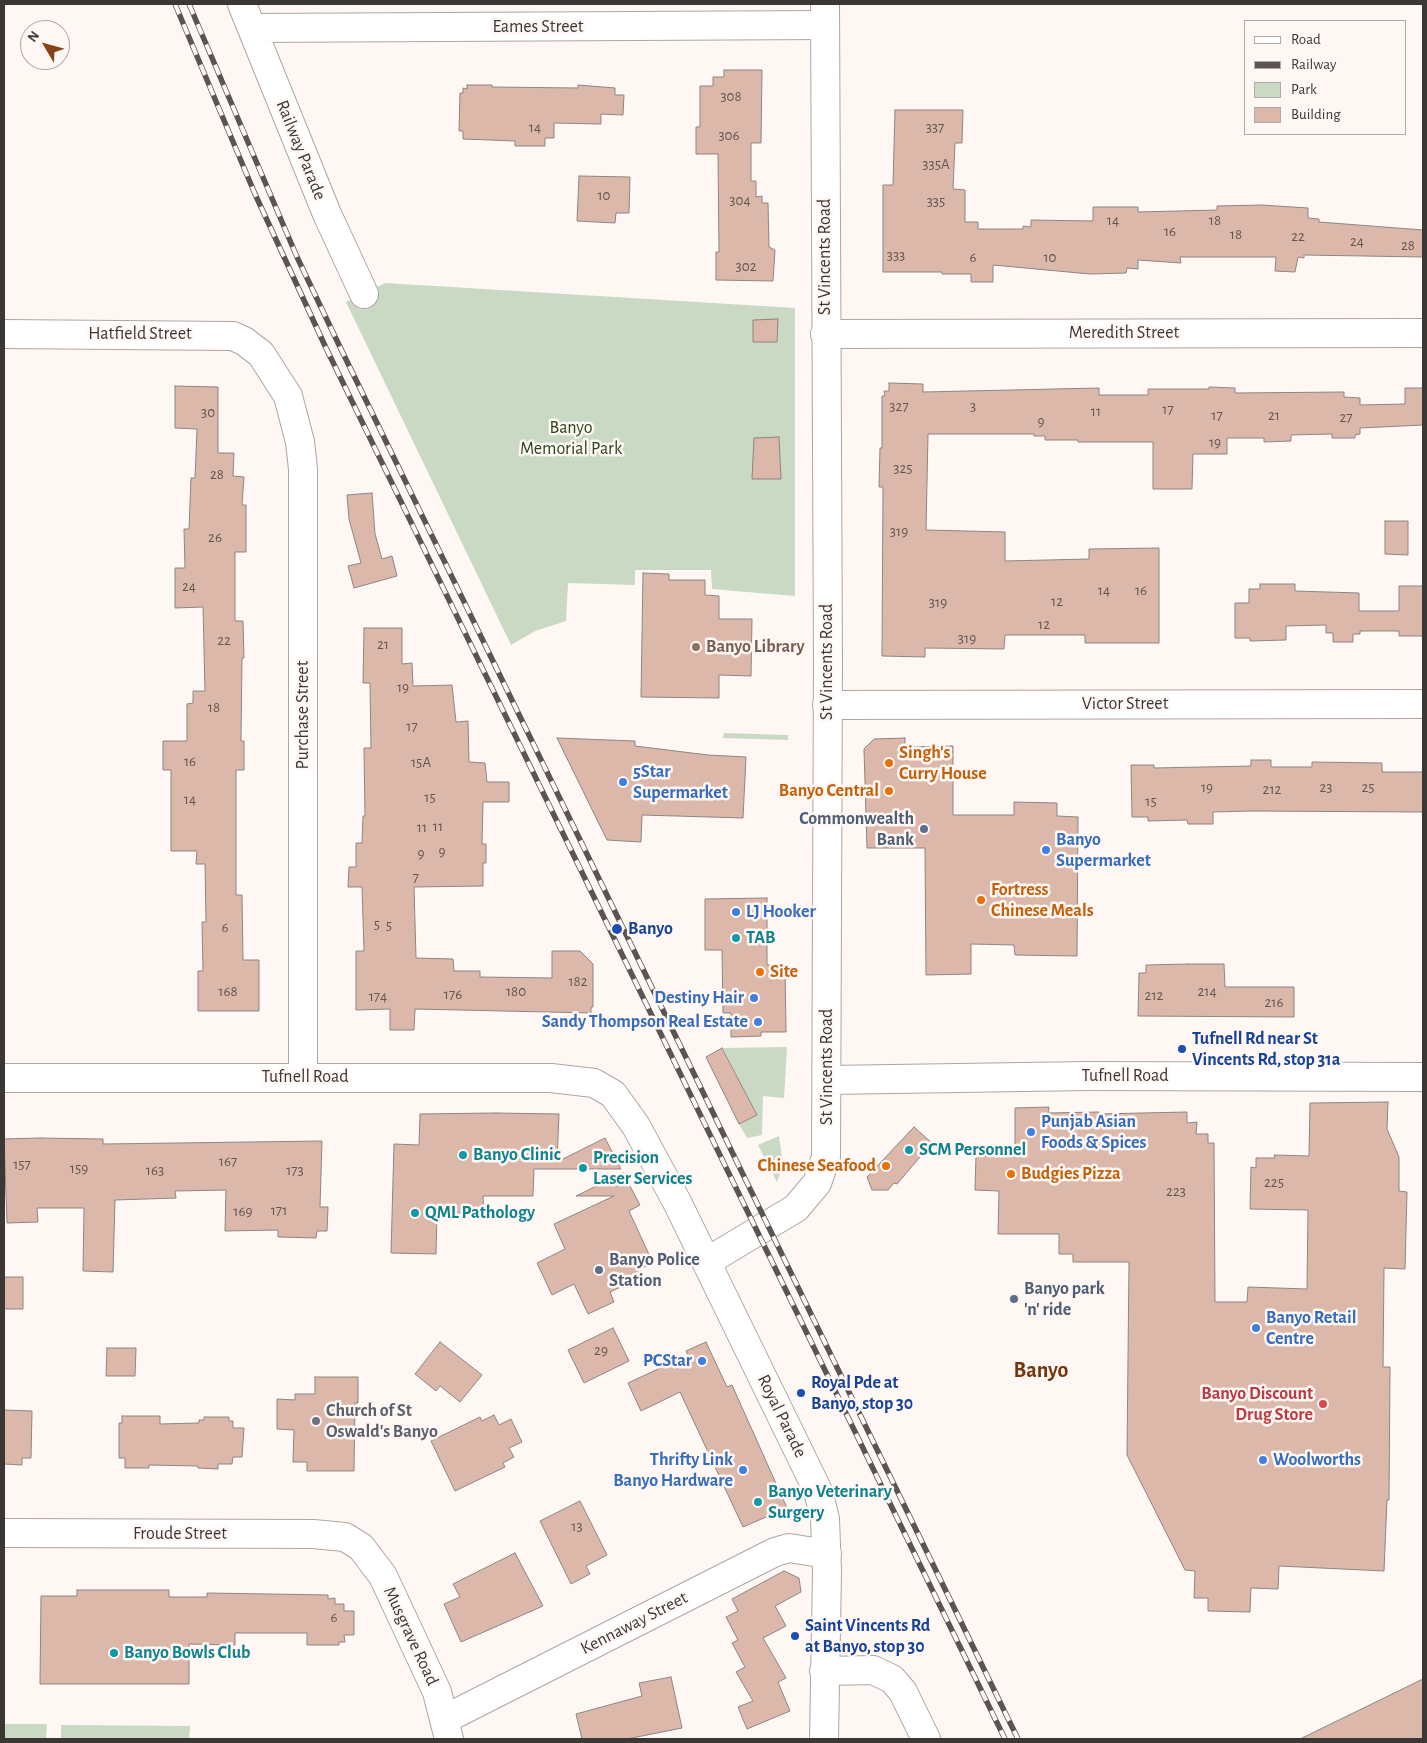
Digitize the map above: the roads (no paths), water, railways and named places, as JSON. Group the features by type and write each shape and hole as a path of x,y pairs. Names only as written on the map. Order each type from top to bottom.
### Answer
{"street":[{"name":"Eames Street","path":"247,16 825,15"},
{"name":"St Vincents Road","path":"708,1262 789,1213 811,1192 820,1176 826,1157 828,1080 825,15"},
{"name":"Railway Parade","path":"247,16 327,214 364,294"},
{"name":"Meredith Street","path":"826,334 1423,333"},
{"name":"Hatfield Street","path":"4,334 224,334 244,340 267,361"},
{"name":"Purchase Street","path":"267,361 291,404 300,442 303,469 303,1076"},
{"name":"Victor Street","path":"827,705 1423,704"},
{"name":"Tufnell Road","path":"4,1078 303,1076 551,1078 594,1082 605,1088"},
{"name":"Tufnell Road","path":"828,1080 1088,1076 1423,1077"},
{"name":"Royal Parade","path":"605,1088 620,1100 636,1126 708,1262 818,1491 825,1518 827,1554 824,1672"},
{"name":"Froude Street","path":"4,1533 322,1534 345,1537 354,1542"},
{"name":"Musgrave Road","path":"354,1542 371,1559 383,1576 425,1664 447,1729"},
{"name":"Kennaway Street","path":"447,1729 775,1552 789,1548 827,1554"},
{"path":"824,1739 824,1672 873,1670 887,1676 903,1692 926,1739"}],"railway":[{"path":"175,4 255,194 326,348 1005,1739"},
{"path":"189,4 297,257 339,345 1018,1739"}],"place":[{"name":"Banyo Library","path":"696,647"},
{"name":"Singh's Curry House","path":"889,763"},
{"name":"5Star Supermarket","path":"623,782"},
{"name":"Banyo Central","path":"889,791"},
{"name":"Commonwealth Bank","path":"924,829"},
{"name":"Banyo Supermarket","path":"1046,850"},
{"name":"Fortress Chinese Meals","path":"981,900"},
{"name":"LJ Hooker","path":"736,912"},
{"name":"Banyo","path":"617,929"},
{"name":"TAB","path":"736,938"},
{"name":"Site","path":"760,972"},
{"name":"Destiny Hair","path":"754,998"},
{"name":"Sandy Thompson Real Estate","path":"758,1022"},
{"name":"Tufnell Rd near St Vincents Rd, stop 31a","path":"1182,1049"},
{"name":"Punjab Asian Foods & Spices","path":"1031,1132"},
{"name":"SCM Personnel","path":"909,1150"},
{"name":"Banyo Clinic","path":"463,1155"},
{"name":"Chinese Seafood","path":"886,1166"},
{"name":"Precision Laser Services","path":"583,1168"},
{"name":"Budgies Pizza","path":"1011,1174"},
{"name":"QML Pathology","path":"415,1213"},
{"name":"Banyo Police Station","path":"599,1270"},
{"name":"Banyo park 'n' ride","path":"1014,1299"},
{"name":"Banyo Retail Centre","path":"1256,1328"},
{"name":"PCStar","path":"702,1361"},
{"name":"Royal Pde at Banyo, stop 30","path":"801,1393"},
{"name":"Banyo Discount Drug Store","path":"1323,1404"},
{"name":"Church of St Oswald's Banyo","path":"316,1421"},
{"name":"Woolworths","path":"1263,1460"},
{"name":"Thrifty Link Banyo Hardware","path":"743,1470"},
{"name":"Banyo Veterinary Surgery","path":"758,1502"},
{"name":"Saint Vincents Rd at Banyo, stop 30","path":"795,1636"},
{"name":"Banyo Bowls Club","path":"114,1653"}],"district":[{"name":"Banyo","path":"1041,1370"}],"park label":[{"name":"Banyo Memorial Park","path":"571,438"}]}
